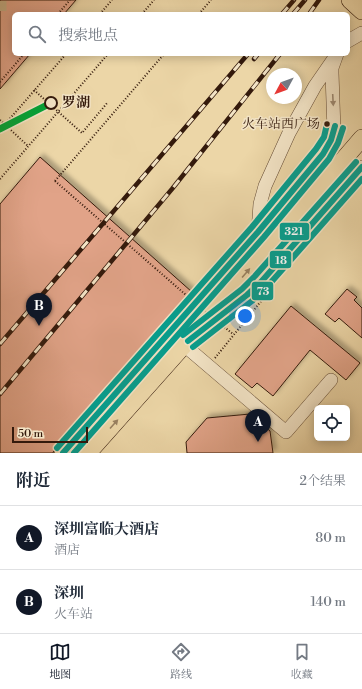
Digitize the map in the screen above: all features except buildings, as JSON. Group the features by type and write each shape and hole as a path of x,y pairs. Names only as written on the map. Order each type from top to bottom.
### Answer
{"main road":[{"path":"350,0 362,11"},
{"path":"88,453 184,345 362,138"},
{"path":"63,453 258,232"}],"street":[{"path":"350,40 362,33"},
{"path":"258,232 323,154 332,140 335,126 332,68 336,56"},
{"path":"258,232 260,204 268,179 293,126 315,86 336,56"},
{"path":"331,380 286,432 184,345 261,282 362,167"}],"path":[{"path":"60,12 70,0"},
{"path":"102,12 112,0"},
{"path":"144,12 154,0"},
{"path":"201,12 211,0"},
{"path":"0,82 22,56"},
{"path":"0,130 64,56"},
{"path":"0,179 105,56"},
{"path":"162,56 55,181 190,299 234,334"},
{"path":"34,90 82,133 108,102"},
{"path":"0,120 28,146"},
{"path":"219,353 262,300"}],"tunnel":[{"path":"0,1 0,11"}],"railway":[{"path":"284,12 294,0"},
{"path":"295,12 305,0"},
{"path":"310,12 319,0"},
{"path":"0,344 246,56"},
{"path":"0,394 172,189 278,56"}],"transit line":[{"path":"0,129 51,103"},
{"name":"321","path":"57,448 252,227 316,149 324,137 327,124"},
{"name":"18","path":"63,453 258,232 323,154 331,140 335,126"},
{"name":"73","path":"74,453 264,237 329,159 338,143 343,128"},
{"name":"321","path":"183,335 242,289 356,162"},
{"name":"18","path":"188,341 247,295 261,282 362,167"},
{"name":"73","path":"193,347 252,301 266,288 362,179"}],"place":[{"name":"罗湖","path":"51,103"},
{"name":"火车站西广场","path":"327,124"},
{"name":"深圳","path":"39,326"},
{"name":"深圳富临大酒店","path":"258,442"}]}
